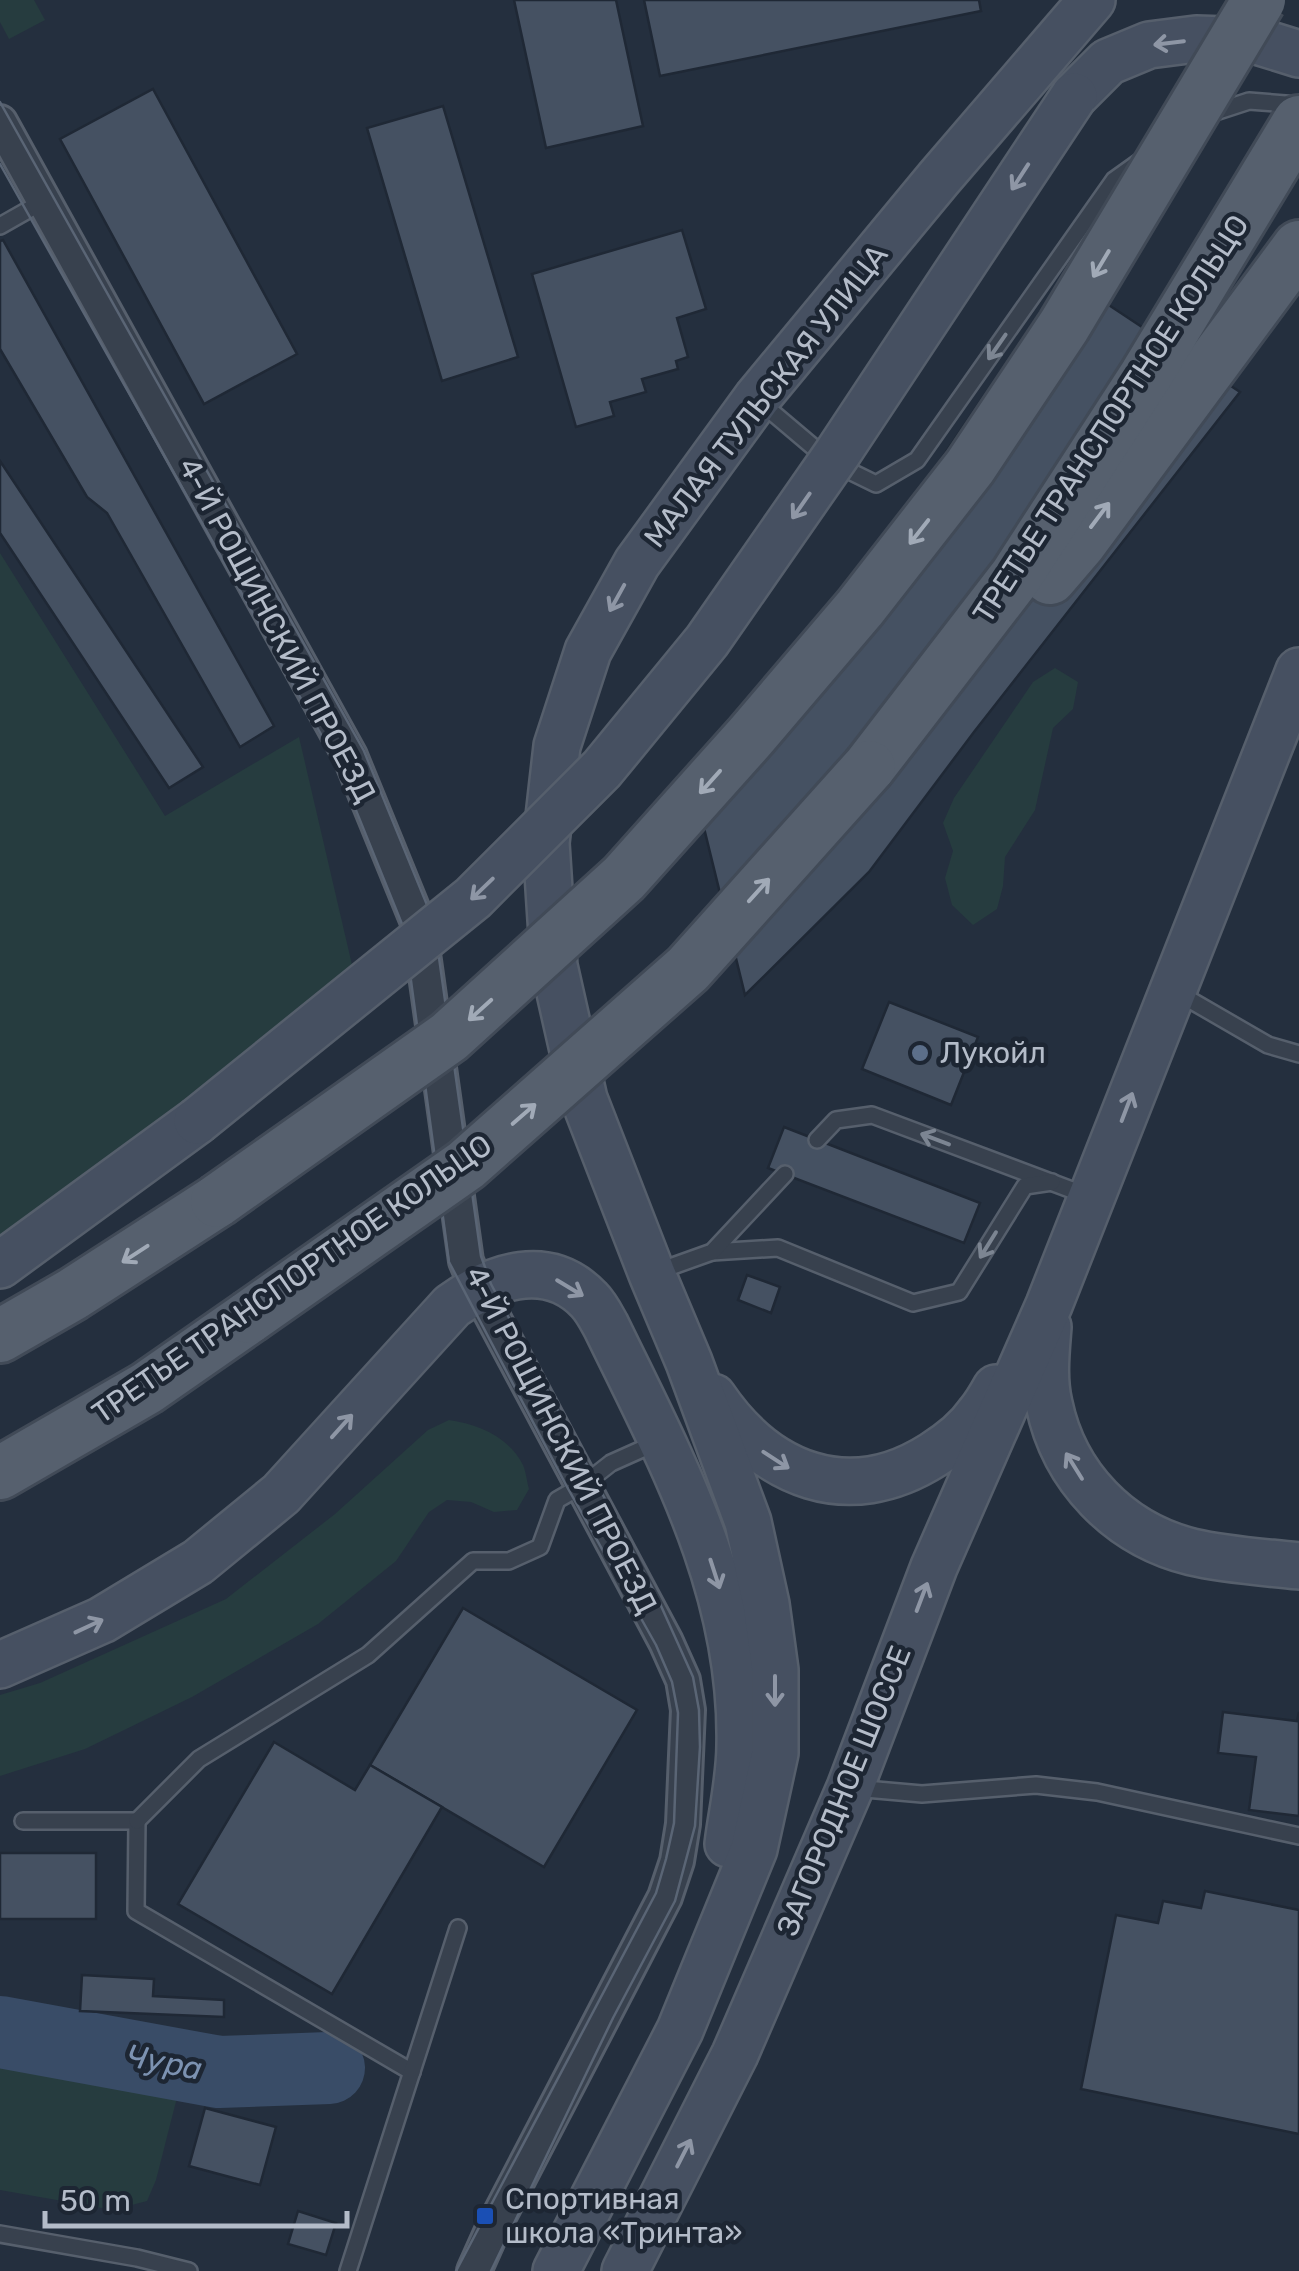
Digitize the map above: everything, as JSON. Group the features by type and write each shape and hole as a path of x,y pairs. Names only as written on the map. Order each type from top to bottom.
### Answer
{"main road":[{"name":"МАЛАЯ ТУЛЬСКАЯ УЛИЦА","path":"689,1362 584,1099 554,966 546,843 557,746 588,651 637,563 756,398 1092,0"},
{"path":"0,1336 217,1201 450,1037 624,878 860,608 970,467 1064,326 1260,0"},
{"path":"0,1265 197,1121 473,898 602,770 707,640 838,454 1074,96 1108,62 1149,46 1196,39 1257,41 1299,54"},
{"name":"ТРЕТЬЕ ТРАНСПОРТНОЕ КОЛЬЦО","path":"0,1473 147,1388 466,1165 688,968 870,768 1016,576 1146,375 1299,122"},
{"path":"870,768 1000,638 1080,543 1299,247"},
{"path":"1299,671 1172,990 1072,1190 1049,1305 1045,1360 1048,1403 1061,1444 1072,1468 1115,1514 1143,1533 1188,1551 1299,1566"},
{"path":"0,1665 102,1620 198,1562 282,1494 452,1306 478,1289 508,1277 548,1276 572,1285 591,1302 606,1326 684,1488 719,1583 737,1672 740,1747 728,1844 695,1996"},
{"path":"689,1362 726,1416 757,1447 788,1468 827,1481 884,1477 910,1470 944,1448 978,1416 1049,1305"},
{"name":"ЗАГОРОДНОЕ ШОССЕ","path":"624,2271 734,2054 850,1788 934,1567 1049,1305"},
{"name":"ЗАГОРОДНОЕ ШОССЕ","path":"556,2271 695,1996 754,1849 774,1752 775,1670 766,1604 748,1522 689,1362"}],"street":[{"name":"4-Й РОЩИНСКИЙ ПРОЕЗД","path":"0,122 350,756 419,925 466,1261 683,1680 688,1710 684,1824 665,1897 474,2271"}],"lane":[{"path":"756,398 831,462 876,484 918,460 1114,180 1203,116 1249,101 1299,104"},
{"path":"0,226 45,200"},
{"path":"1172,990 1268,1045 1299,1054"},
{"path":"817,1140 836,1120 872,1115 1072,1190"},
{"path":"712,1252 785,1174"},
{"path":"652,1274 712,1252 778,1248 913,1303 959,1292 1025,1186 1072,1190"},
{"path":"412,2072 136,1910 137,1822 199,1759 368,1656 473,1561 508,1561 540,1548 556,1500 611,1463 662,1441"},
{"path":"850,1788 922,1794 1036,1785 1067,1788 1299,1836"},
{"path":"23,1821 137,1822"},
{"path":"348,2271 458,1928"},
{"path":"0,2234 189,2271"}],"green space":[{"path":"0,0 34,0 45,20 9,39 0,22"},
{"path":"0,553 165,816 299,737 353,969 215,1085 0,1237"},
{"path":"1055,668 1078,682 1073,709 1053,728 1035,810 1005,857 997,909 973,925 952,905 945,878 953,851 943,823 954,798 1033,682"},
{"path":"449,1420 492,1434 517,1455 529,1489 517,1510 494,1512 471,1502 447,1500 429,1512 396,1561 318,1624 192,1697 85,1749 0,1776 0,1695 40,1683 226,1599 335,1514 428,1430"},
{"path":"0,2023 171,2051 184,2070 147,2201 102,2208 0,2190"}],"building":[{"path":"514,0 616,0 643,126 546,148"},
{"path":"644,0 979,0 981,11 660,76"},
{"path":"153,89 297,354 204,404 60,139"},
{"path":"443,106 518,357 442,381 367,128"},
{"path":"682,230 706,309 677,318 688,357 676,361 678,369 642,379 646,392 610,402 614,416 576,427 532,274"},
{"path":"3,240 274,726 240,747 107,513 87,497 0,349"},
{"path":"1065,276 1240,392 869,872 745,995 690,771 869,566"},
{"path":"0,461 203,767 169,788 0,533"},
{"name":"Лукойл","path":"889,1002 978,1037 951,1105 862,1069"},
{"path":"784,1127 980,1203 964,1243 768,1168"},
{"path":"747,1275 780,1287 771,1313 738,1300"},
{"path":"463,1608 637,1710 544,1867 370,1765"},
{"path":"1223,1712 1297,1721 1299,1712 1299,1816 1249,1810 1256,1757 1218,1753"},
{"path":"274,1742 355,1790 370,1765 442,1807 332,1994 178,1904"},
{"path":"0,1853 96,1853 96,1919 0,1919"},
{"path":"1205,1891 1299,1910 1299,2134 1081,2089 1116,1915 1158,1923 1163,1901 1201,1908"},
{"path":"82,1975 154,1979 153,1996 224,2000 224,2017 80,2011"},
{"path":"205,2108 276,2127 260,2185 189,2166"},
{"path":"298,2211 336,2223 326,2255 288,2244"}],"waterway":[{"name":"Чура","path":"0,2032 219,2072 329,2068"}],"tram line":[{"path":"0,102 364,751 434,922 481,1256 491,1284 657,1597 693,1677 700,1747 695,1826 675,1901 613,2018 491,2271"},
{"path":"0,164 336,761 404,929 449,1262 566,1485 656,1645 672,1682 678,1713 674,1823 656,1893 456,2271"}],"place":[{"name":"Лукойл","path":"920,1053"},
{"name":"Спортивная школа «Тринта»","path":"485,2216"}]}
